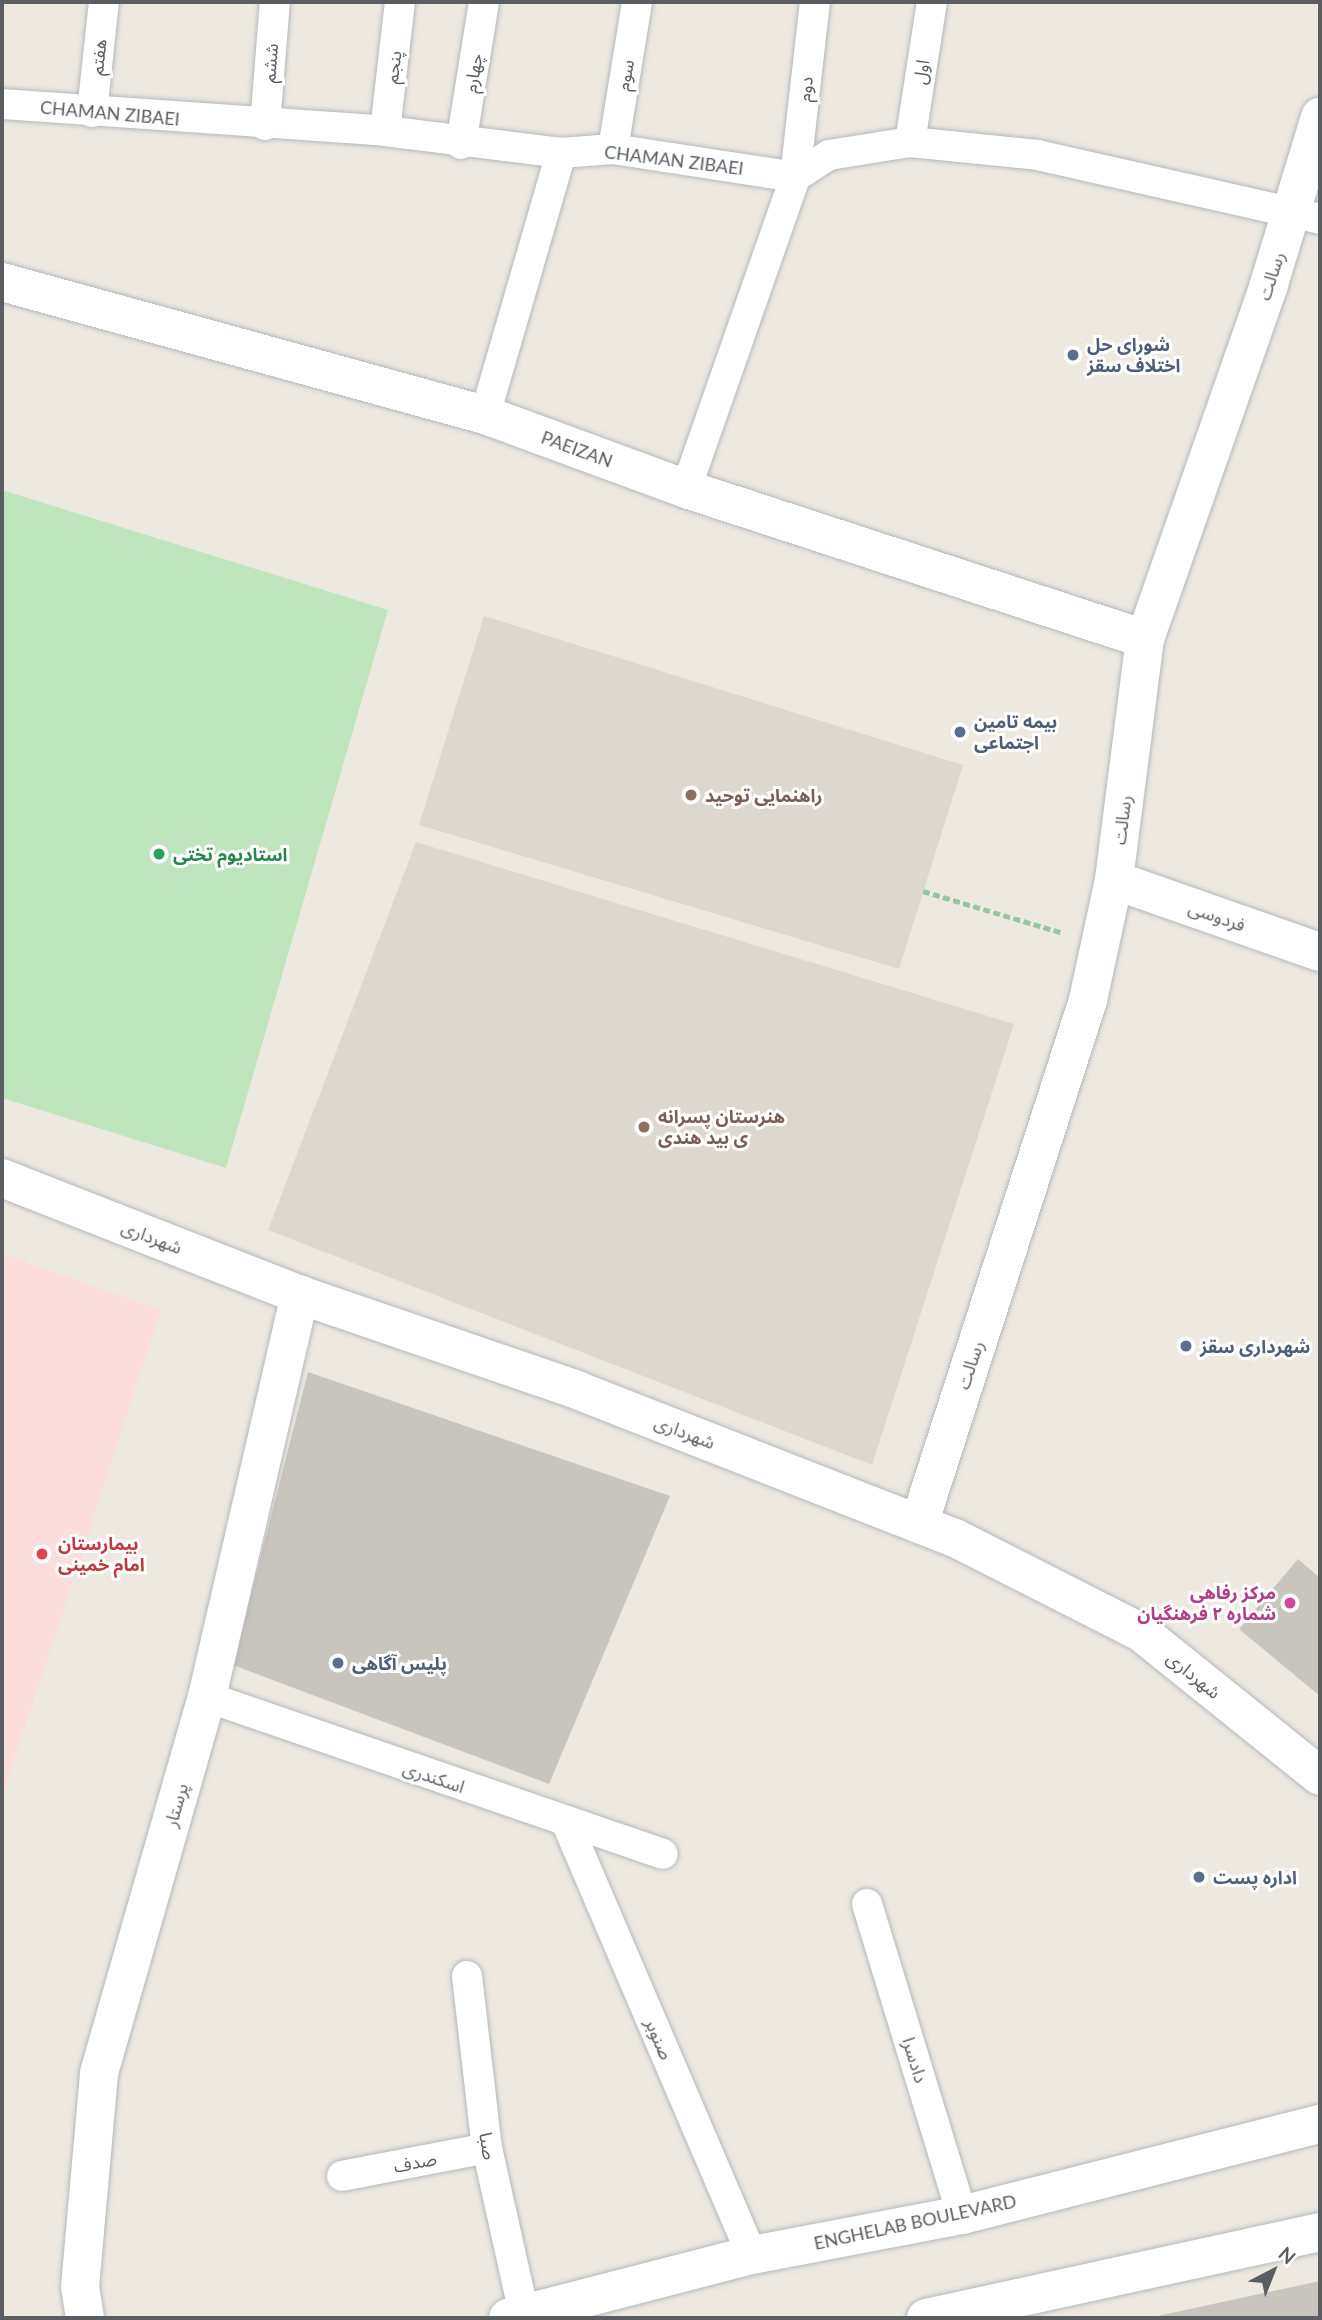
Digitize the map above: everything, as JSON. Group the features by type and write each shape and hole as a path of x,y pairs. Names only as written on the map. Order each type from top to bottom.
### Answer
{"street":[{"name":"هفتم","path":"92,112 104,2"},
{"name":"ششم","path":"265,125 275,2"},
{"name":"پنجم","path":"385,131 400,2"},
{"name":"چهارم","path":"461,144 484,2"},
{"name":"سوم","path":"612,149 638,2"},
{"name":"دوم","path":"687,489 795,177 815,2"},
{"name":"اول","path":"910,142 932,2"},
{"name":"CHAMAN ZIBAEI","path":"2,104 265,125 385,131 461,144 561,153 612,149 795,177"},
{"name":"رسالت","path":"919,1524 1088,1000 1114,880 1145,639 1306,217 1320,117"},
{"path":"795,177 829,155 910,142 1037,155 1306,217"},
{"path":"485,415 561,153"},
{"name":"PAEIZAN","path":"2,282 485,415 687,489 1145,639"},
{"name":"فردوسی","path":"1114,880 1320,952"},
{"name":"شهرداری","path":"2,1178 300,1295 577,1390 919,1524 1018,1569 1142,1633 1320,1776"},
{"name":"پرستار","path":"85,2318 80,2287 99,2073 207,1697 300,1295"},
{"name":"اسکندری","path":"207,1697 567,1824 663,1854"},
{"name":"صنوبر","path":"567,1824 752,2255"},
{"name":"دادسرا","path":"867,1904 962,2216"},
{"name":"صبا","path":"467,1976 487,2148 516,2316"},
{"name":"ENGHELAB BOULEVARD","path":"516,2316 752,2255 962,2216 1320,2124"},
{"name":"صدف","path":"342,2176 487,2148"},
{"path":"926,2318 1320,2232"}],"path":[{"path":"923,891 1100,945"}],"shaded area":[{"name":"راهنمایی توحید","path":"484,616 963,765 899,969 419,825"},
{"name":"هنرستان پسرانه ی بید هندی","path":"416,842 1014,1024 872,1465 268,1230"},
{"name":"بیمارستان امام خمینی","path":"2,1254 161,1310 2,1798"}],"green space":[{"name":"استادیوم تختی","path":"2,490 388,610 226,1168 2,1098"}],"building":[{"path":"308,1372 670,1496 549,1784 233,1665"},
{"name":"مرکز رفاهی شماره ۲ فرهنگیان","path":"1298,1559 1320,1578 1320,1696 1239,1629"},
{"path":"1320,2281 1320,2318 1153,2318 1153,2317"}],"place":[{"name":"شورای حل اختلاف سقز","path":"1073,355"},
{"name":"بیمه تامین اجتماعی","path":"960,732"},
{"name":"راهنمایی توحید","path":"691,795"},
{"name":"استادیوم تختی","path":"159,854"},
{"name":"هنرستان پسرانه ی بید هندی","path":"644,1127"},
{"name":"شهرداری سقز","path":"1186,1346"},
{"name":"بیمارستان امام خمینی","path":"42,1554"},
{"name":"مرکز رفاهی شماره ۲ فرهنگیان","path":"1290,1603"},
{"name":"پلیس آگاهی","path":"338,1663"},
{"name":"اداره پست","path":"1199,1877"}]}
